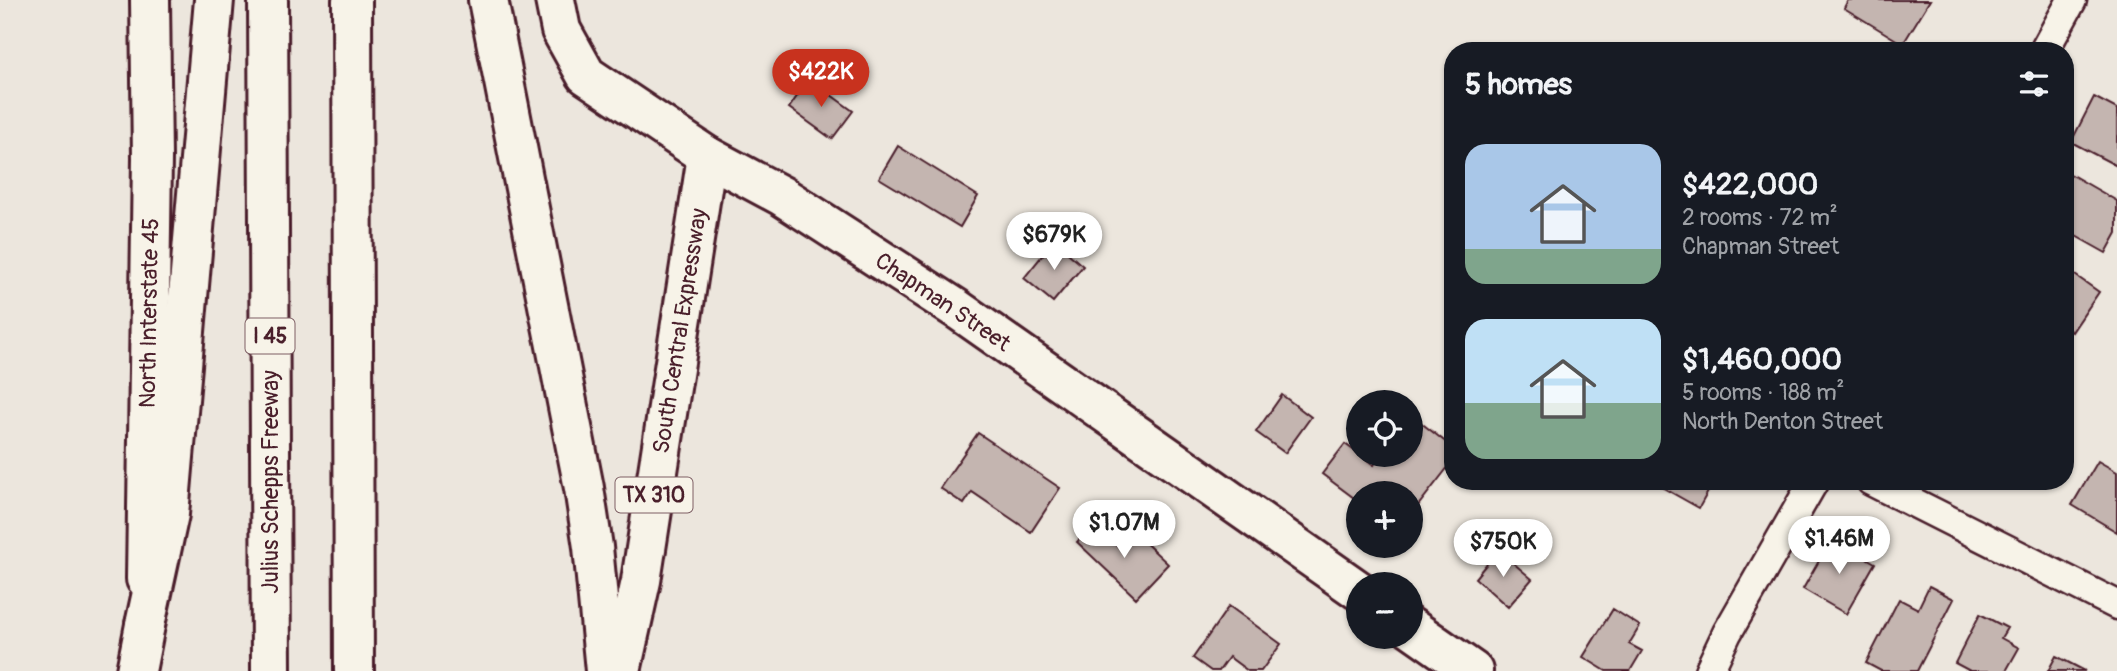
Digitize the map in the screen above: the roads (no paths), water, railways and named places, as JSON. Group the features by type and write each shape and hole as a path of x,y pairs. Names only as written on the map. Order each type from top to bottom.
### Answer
{"main road":[{"name":"North Interstate 45","path":"145,625 152,158 150,0"},
{"path":"136,671 169,514 214,0"},
{"name":"Julius Schepps Freeway","path":"268,0 271,671"},
{"path":"352,0 354,671"},
{"path":"488,0 584,488 593,547 605,671"},
{"name":"Chapman Street","path":"555,0 561,30 586,75 706,156 782,196 957,309 1346,582"},
{"name":"South Central Expressway","path":"621,671 641,581 706,156"},
{"path":"1423,636 1473,671"}],"street":[{"path":"2049,42 2072,0"},
{"path":"1709,671 1727,633 1809,490"},
{"path":"1889,490 2117,605"}]}
